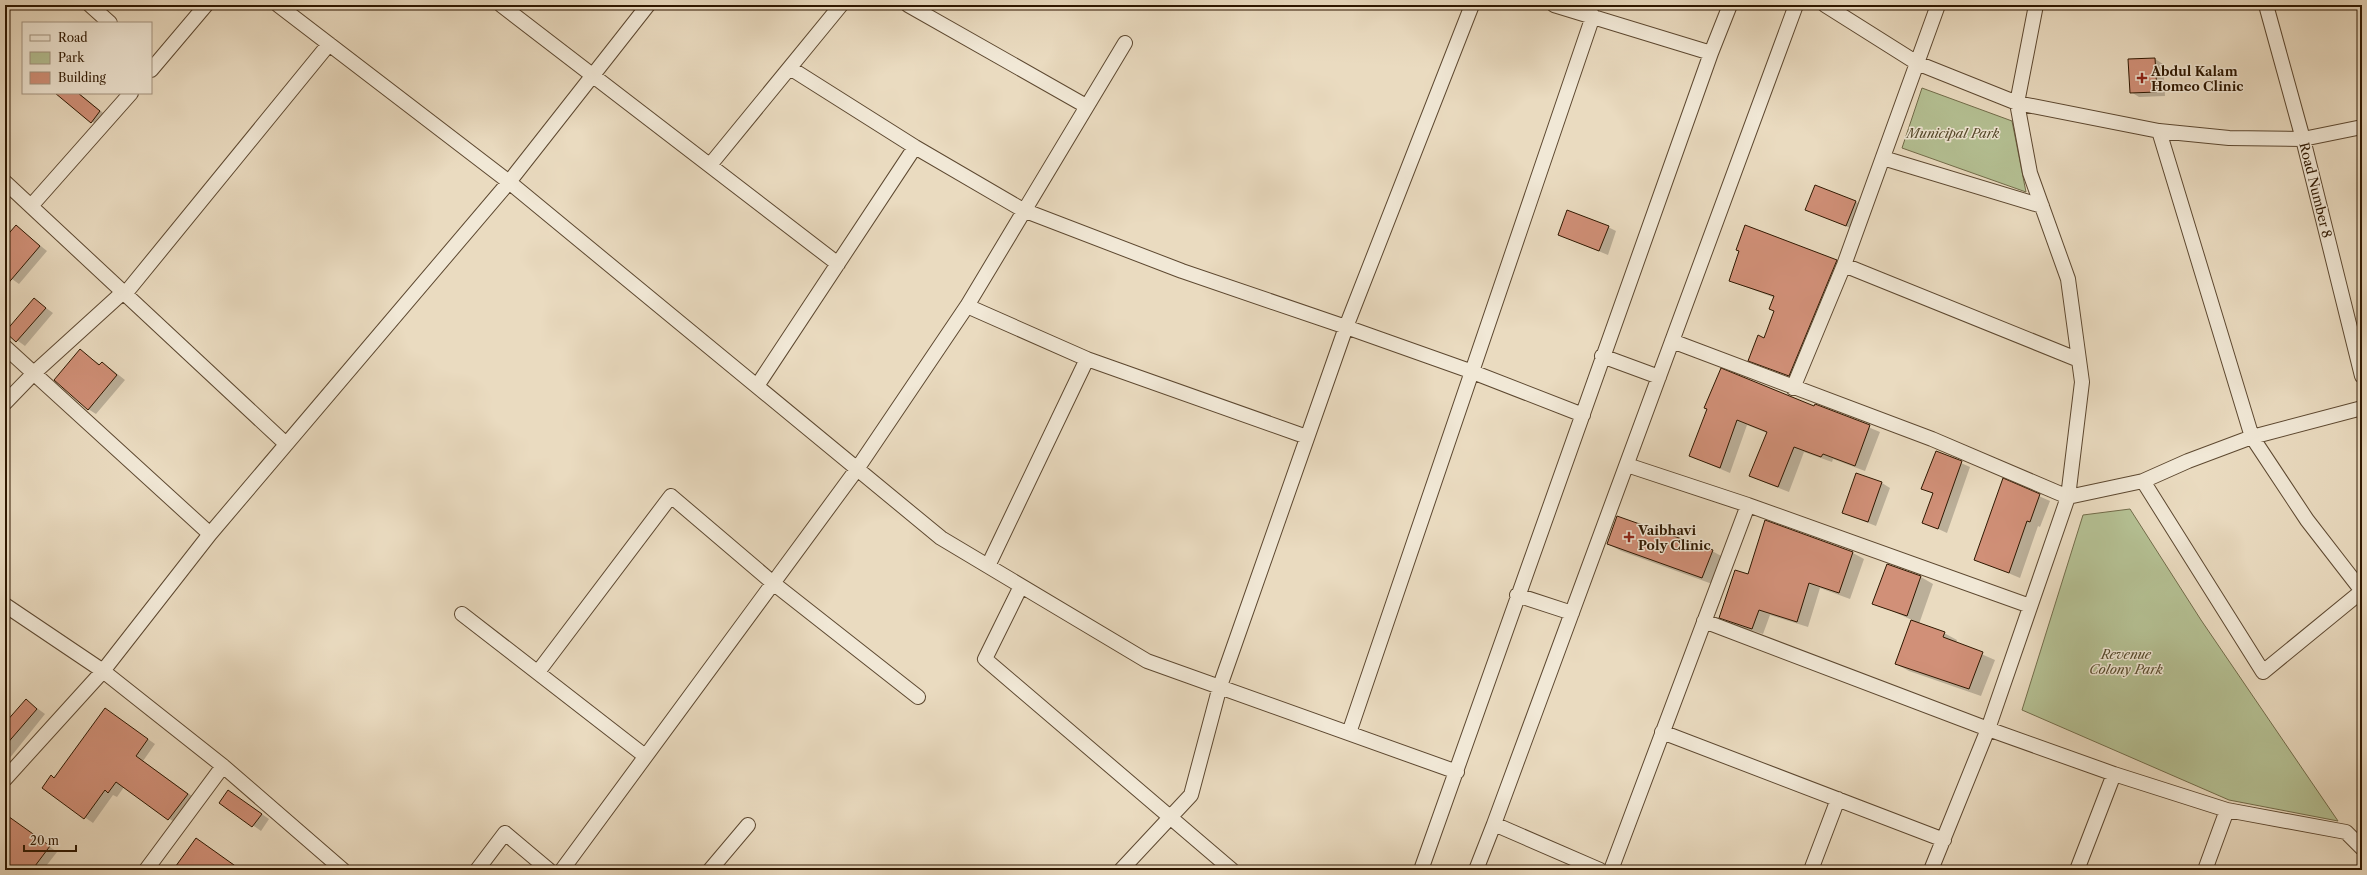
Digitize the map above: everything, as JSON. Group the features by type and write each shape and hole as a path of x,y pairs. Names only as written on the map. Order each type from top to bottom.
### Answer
{"street":[{"path":"90,5 109,22"},
{"path":"153,64 206,5"},
{"path":"278,5 509,182 941,538 1147,661 1349,732 1457,772"},
{"path":"501,5 838,264"},
{"path":"5,779 103,672 210,534 509,182 648,5"},
{"path":"710,165 841,5"},
{"path":"908,5 1086,106"},
{"path":"1121,870 1191,795 1220,686 1346,327 1472,5"},
{"path":"1554,5 1711,53"},
{"path":"1421,870 1457,772 1517,594 1583,414 1602,356 1711,53 1730,5"},
{"path":"1476,870 1796,5"},
{"path":"1825,5 1917,63 2016,103 2159,131 2229,138 2303,139 2362,127"},
{"path":"1793,388 1844,265 1938,5"},
{"path":"1931,870 1988,729 2068,497 2082,382 2068,279 2030,173 2016,103 2036,5"},
{"name":"Road Number 8","path":"2266,5 2303,139 2362,376"},
{"path":"1349,732 1470,371 1593,16"},
{"path":"562,870 857,469 967,306 1023,210 1125,43"},
{"path":"5,403 34,373 121,294 125,294 329,44"},
{"path":"790,68 915,147 1023,210 1182,271 1470,371 1583,414"},
{"path":"31,206 130,94"},
{"path":"2144,481 2263,672 2362,591 2307,520 2252,436 2159,131"},
{"path":"757,386 915,147"},
{"path":"1883,158 2042,206"},
{"path":"5,182 286,444"},
{"path":"1844,265 2080,360"},
{"path":"967,306 1087,359 1307,437"},
{"path":"1672,341 1793,388 1932,439 2068,497 2144,481 2188,461 2252,436 2362,408"},
{"path":"5,347 210,534"},
{"path":"1602,356 1659,377"},
{"path":"988,566 1087,359"},
{"path":"1627,465 1748,505 2030,606"},
{"path":"538,672 671,496 773,583 918,697"},
{"path":"1611,870 1748,505"},
{"path":"1021,586 985,659 1169,818 1232,870"},
{"path":"1517,594 1572,613"},
{"path":"5,605 103,672 223,766 328,865 343,870"},
{"path":"462,614 646,756"},
{"path":"1704,621 1988,729 2114,774 2227,810 2346,832 2362,848"},
{"path":"1662,732 1944,840"},
{"path":"146,870 223,766"},
{"path":"2077,870 2114,774"},
{"path":"1811,870 1838,799"},
{"path":"2204,870 2227,810"},
{"path":"1494,824 1600,870"},
{"path":"710,870 748,825"},
{"path":"477,870 505,833 549,870"}],"green space":[{"name":"Municipal Park","path":"1922,88 2012,121 2026,192 1902,148"},
{"name":"Revenue Colony Park","path":"2130,509 2201,620 2338,821 2229,800 2022,710 2083,515"}],"building":[{"path":"2155,58 2157,92 2130,93 2128,59"},
{"path":"56,94 79,94 100,111 91,123"},
{"path":"1815,185 1856,201 1846,226 1805,210"},
{"path":"1567,210 1609,226 1599,251 1558,235"},
{"path":"16,225 40,246 5,287 5,238"},
{"path":"1745,225 1837,260 1789,376 1748,361 1758,335 1764,338 1774,311 1769,309 1774,296 1729,281 1739,251 1736,250"},
{"path":"34,298 46,308 16,342 5,332"},
{"path":"80,349 99,365 102,362 117,375 88,410 54,380"},
{"path":"1721,368 1814,406 1815,404 1870,425 1855,466 1823,454 1821,457 1794,447 1778,487 1749,476 1767,432 1737,420 1720,468 1689,456 1707,409 1704,408"},
{"path":"1936,451 1962,461 1938,529 1922,523 1933,493 1921,489"},
{"path":"1856,473 1882,482 1868,522 1842,513"},
{"path":"2003,478 2040,494 2030,522 2027,521 2009,573 1974,560"},
{"path":"1617,516 1713,550 1702,578 1607,544"},
{"path":"1765,520 1853,552 1839,593 1809,583 1797,622 1759,610 1752,629 1719,618 1735,570 1748,574"},
{"path":"1887,564 1921,576 1907,616 1872,604"},
{"path":"1911,620 1945,632 1943,637 1983,652 1969,689 1895,664"},
{"path":"26,699 37,709 5,746 5,723"},
{"path":"105,708 148,739 136,756 188,794 168,820 116,782 108,793 105,790 84,819 42,788 51,775 54,778"},
{"path":"228,790 262,814 252,827 219,803"},
{"path":"5,814 50,846 32,870 5,870"},
{"path":"196,838 241,870 173,870"}],"place":[{"name":"Abdul Kalam Homeo Clinic","path":"2142,78"},
{"name":"Vaibhavi Poly Clinic","path":"1629,537"}]}
